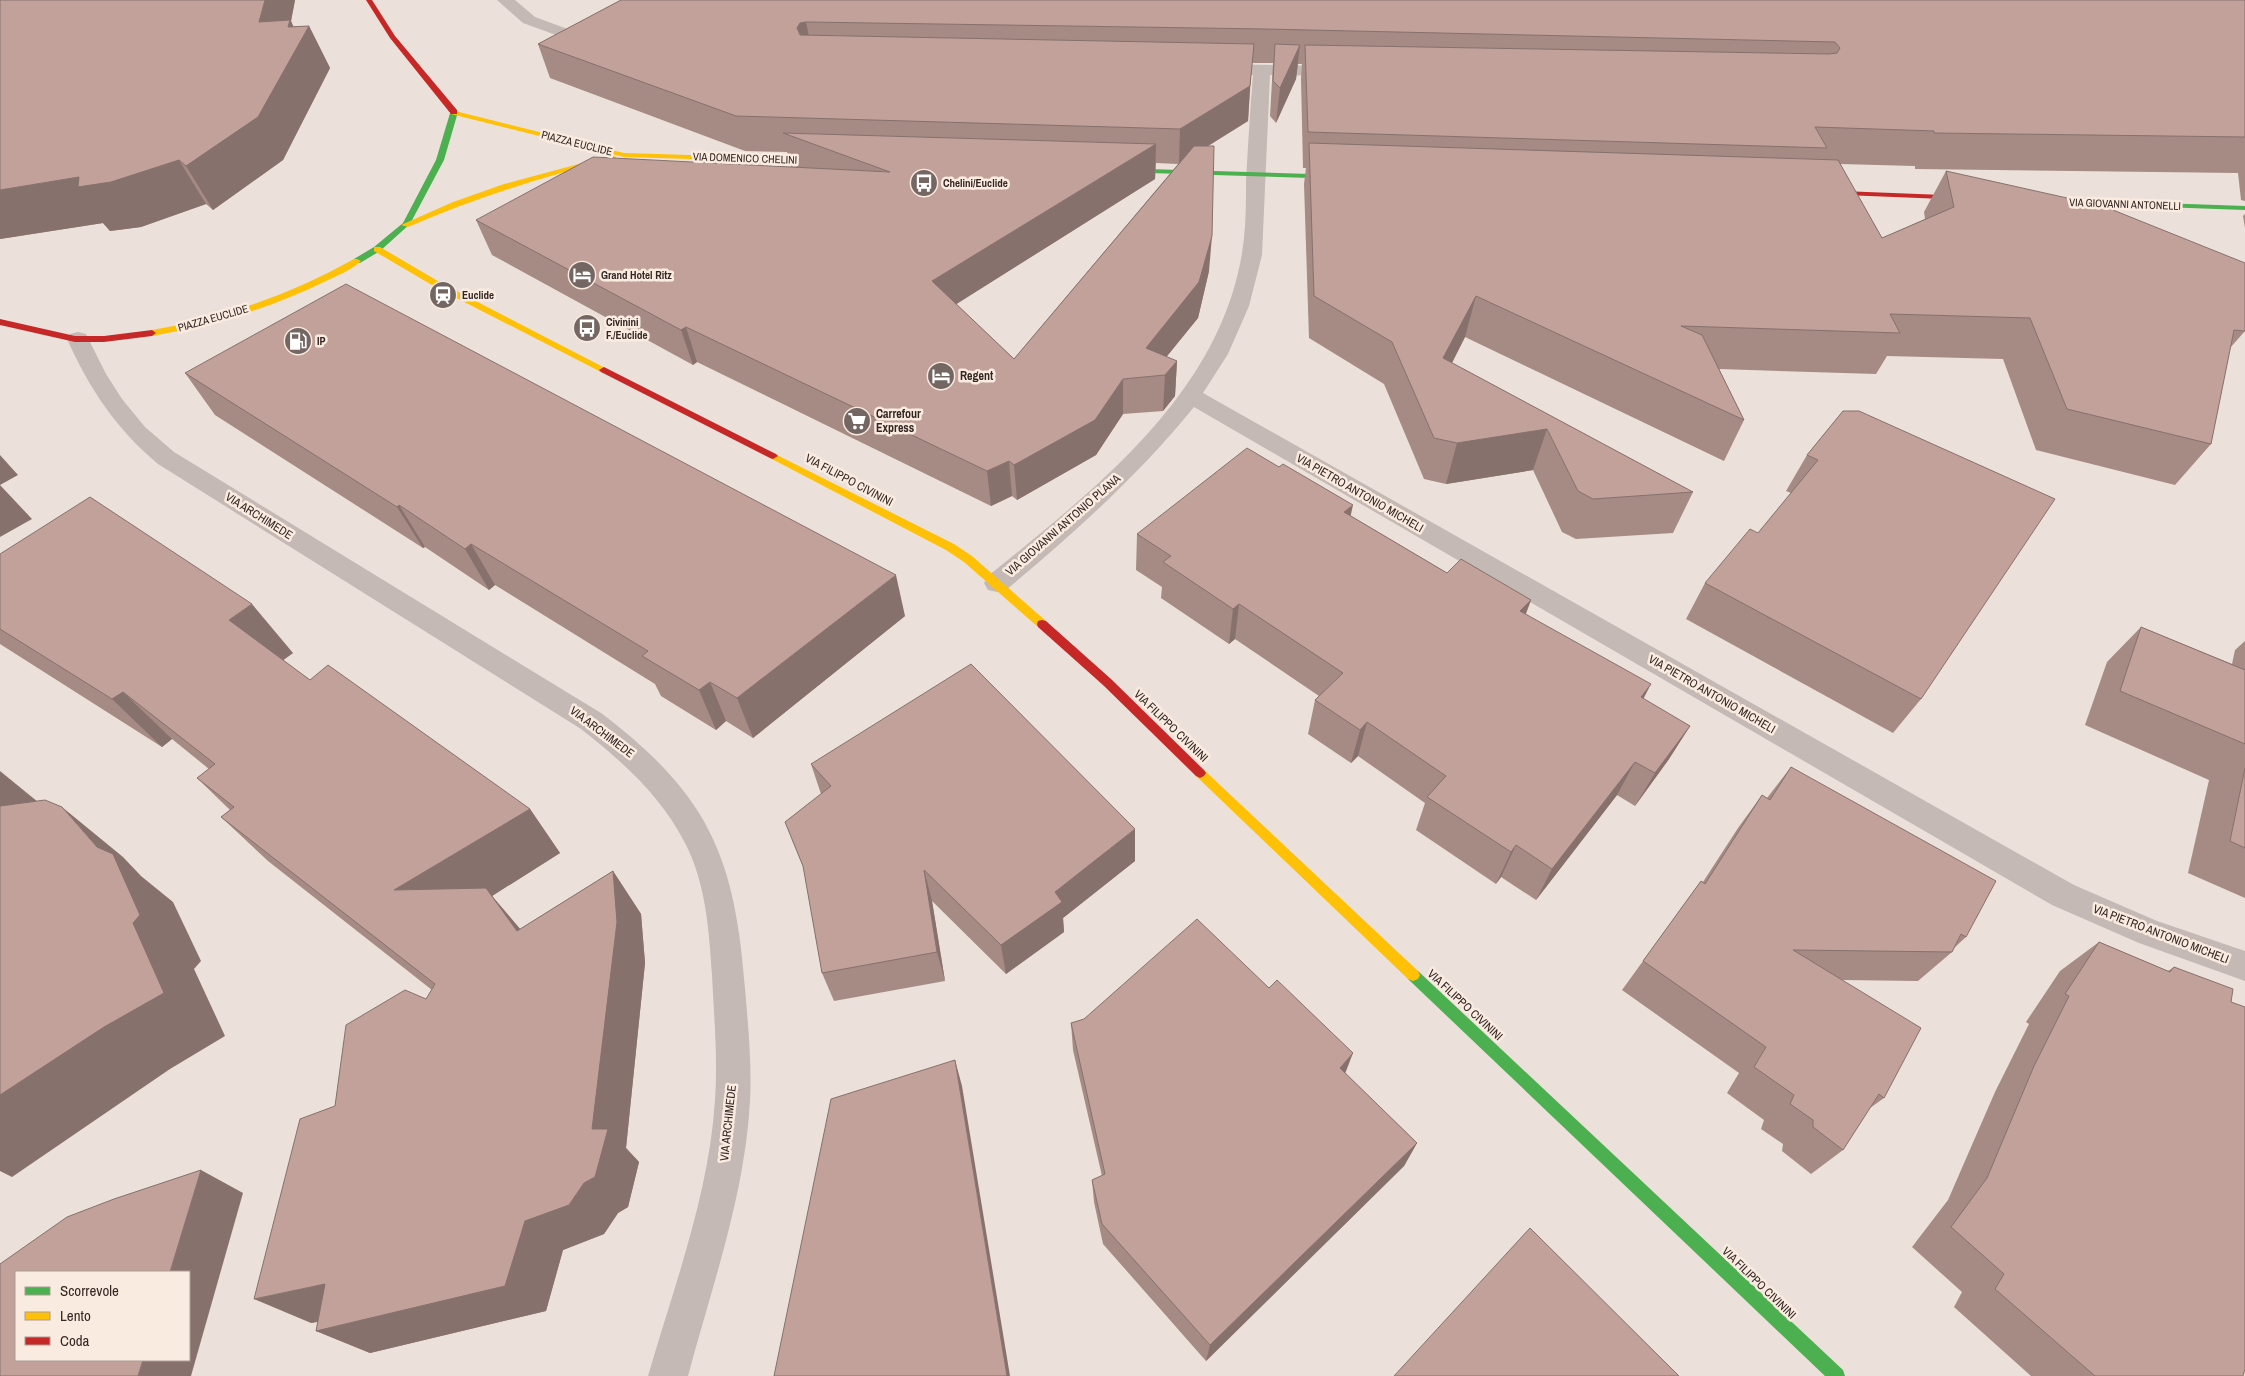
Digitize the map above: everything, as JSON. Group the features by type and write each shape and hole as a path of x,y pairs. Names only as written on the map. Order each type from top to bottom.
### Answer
{"street":[{"path":"369,0 392,37 454,112"},
{"path":"505,0 530,20 586,41"},
{"path":"1202,69 1360,72"},
{"name":"VIA GIOVANNI ANTONIO PLANA","path":"997,583 1108,488 1191,396 1204,377 1222,343 1243,295 1254,232 1262,70"},
{"name":"PIAZZA EUCLIDE","path":"405,224 438,165 454,112 624,155"},
{"name":"PIAZZA EUCLIDE","path":"0,322 78,339 137,336 210,321 291,292 348,267 377,249 405,224 441,208 508,184 624,155"},
{"name":"VIA DOMENICO CHELINI","path":"624,155 836,161"},
{"path":"1106,170 1353,177"},
{"path":"1808,192 1977,198"},
{"name":"VIA GIOVANNI ANTONELLI","path":"2037,200 2245,208"},
{"path":"2087,202 2108,221"},
{"name":"VIA FILIPPO CIVININI","path":"377,249 440,286 950,547 997,583 1107,682 1240,812 1837,1376"},
{"name":"VIA ARCHIMEDE","path":"78,339 103,390 124,420 148,444 166,458 591,721 628,750 659,780 691,824 708,862 718,894 726,946 733,1075 731,1118 722,1180 668,1376"},
{"name":"VIA PIETRO ANTONIO MICHELI","path":"1191,396 2063,895 2150,933 2245,966"}],"building":[{"path":"0,0 265,0 259,22 290,20 288,27 309,26 258,117 186,166 179,160 111,182 78,187 79,177 0,190"},
{"path":"621,0 2245,0 2245,137 1934,133 1934,131 1815,127 1827,148 1308,132 1305,45 1829,54 1837,53 1840,48 1835,42 1265,29 806,22 800,23 797,28 800,35 1254,44 1250,86 1180,129 736,116 538,44"},
{"path":"1275,44 1300,45 1280,88 1273,81"},
{"path":"783,133 1156,144 932,281 1014,359 1194,146 1214,146 1212,236 1199,282 1146,348 1177,361 1165,375 1123,379 1095,420 1014,465 1009,461 987,471 686,327 681,330 476,220 593,157 890,172"},
{"path":"1309,143 1838,160 1882,238 1954,207 1946,171 2103,206 2245,263 2245,331 2234,330 2211,444 2067,409 2030,318 1890,314 1900,333 1681,326 1702,335 1744,420 1476,296 1443,358 1693,492 1593,499 1578,491 1547,429 1457,443 1434,438 1392,342 1314,296"},
{"path":"346,284 896,575 737,698 710,682 699,690 642,656 648,651 471,544 465,549 399,505 397,507 185,373"},
{"path":"1843,411 1859,411 2055,499 1921,699 1705,583 1750,529 1758,533 1818,460 1807,455"},
{"path":"1247,448 1279,467 1283,464 1353,505 1344,512 1447,573 1461,559 1531,600 1520,611 1651,684 1641,697 1690,726 1655,773 1635,762 1552,869 1516,845 1511,852 1427,797 1446,776 1367,722 1360,730 1315,700 1343,673 1239,604 1233,609 1163,562 1171,556 1137,534"},
{"path":"90,497 252,604 229,620 310,680 328,665 530,809 394,890 486,888 517,931 613,871 617,922 592,1129 608,1129 595,1177 584,1183 569,1205 525,1221 505,1286 316,1331 325,1284 254,1299 300,1119 335,1106 346,1025 405,990 426,999 435,984 221,817 234,807 197,778 215,764 123,692 112,699 0,629 0,554"},
{"path":"2141,627 2245,670 2245,744 2120,691"},
{"path":"971,664 1135,829 1055,892 1062,902 1001,945 924,870 937,952 822,973 803,866 785,822 831,786 811,764"},
{"path":"1791,767 1996,881 1966,937 1961,934 1952,952 1793,950 1921,1028 1884,1098 1879,1094 1843,1150 1813,1127 1813,1120 1790,1104 1794,1095 1754,1067 1766,1047 1643,961 1701,881 1705,884 1762,795 1770,800"},
{"path":"2245,768 2245,848 2230,841"},
{"path":"45,800 62,807 97,847 113,854 140,915 133,923 164,993 104,1027 0,1095 0,806"},
{"path":"1197,919 1269,988 1277,980 1353,1053 1340,1068 1417,1143 1210,1345 1102,1224 1092,1180 1105,1174 1071,1023 1084,1019"},
{"path":"2099,942 2170,972 2174,967 2233,989 2231,1002 2245,1007 2245,1369 2243,1376 2095,1376 1995,1289 2004,1274 1951,1227 1987,1178 2034,1066 2069,996 2065,994"},
{"path":"955,1060 1007,1376 774,1376 831,1099"},
{"path":"201,1170 170,1271 15,1271 15,1361 143,1361 138,1376 0,1376 0,1264 67,1217"},
{"path":"1530,1228 1679,1376 1394,1376"}],"traffic: fast":[{"path":"357,261 377,249 406,224 440,160 454,112"},
{"path":"1117,170 1342,177"},
{"path":"2049,201 2245,208"},
{"path":"1413,975 1837,1376"}],"traffic: slow":[{"path":"454,112 624,155 827,161"},
{"path":"405,225 507,186 612,157"},
{"path":"377,249 440,286 604,370"},
{"path":"152,333 204,323 258,306 310,285 357,261"},
{"path":"773,456 950,547 968,559 1042,624"},
{"path":"1200,773 1413,975"}],"traffic: jam":[{"path":"369,0 392,37 454,112"},
{"path":"1819,192 1969,198"},
{"path":"0,322 75,339 104,339 152,333"},
{"path":"604,370 773,456"},
{"path":"1042,624 1107,682 1200,773"}],"place":[{"name":"Chelini/Euclide","path":"924,183"},
{"name":"Grand Hotel Ritz","path":"582,275"},
{"name":"Euclide","path":"443,295"},
{"name":"Civinini F./Euclide","path":"587,328"},
{"name":"IP","path":"298,341"},
{"name":"Regent","path":"941,376"},
{"name":"Carrefour Express","path":"857,421"}]}
